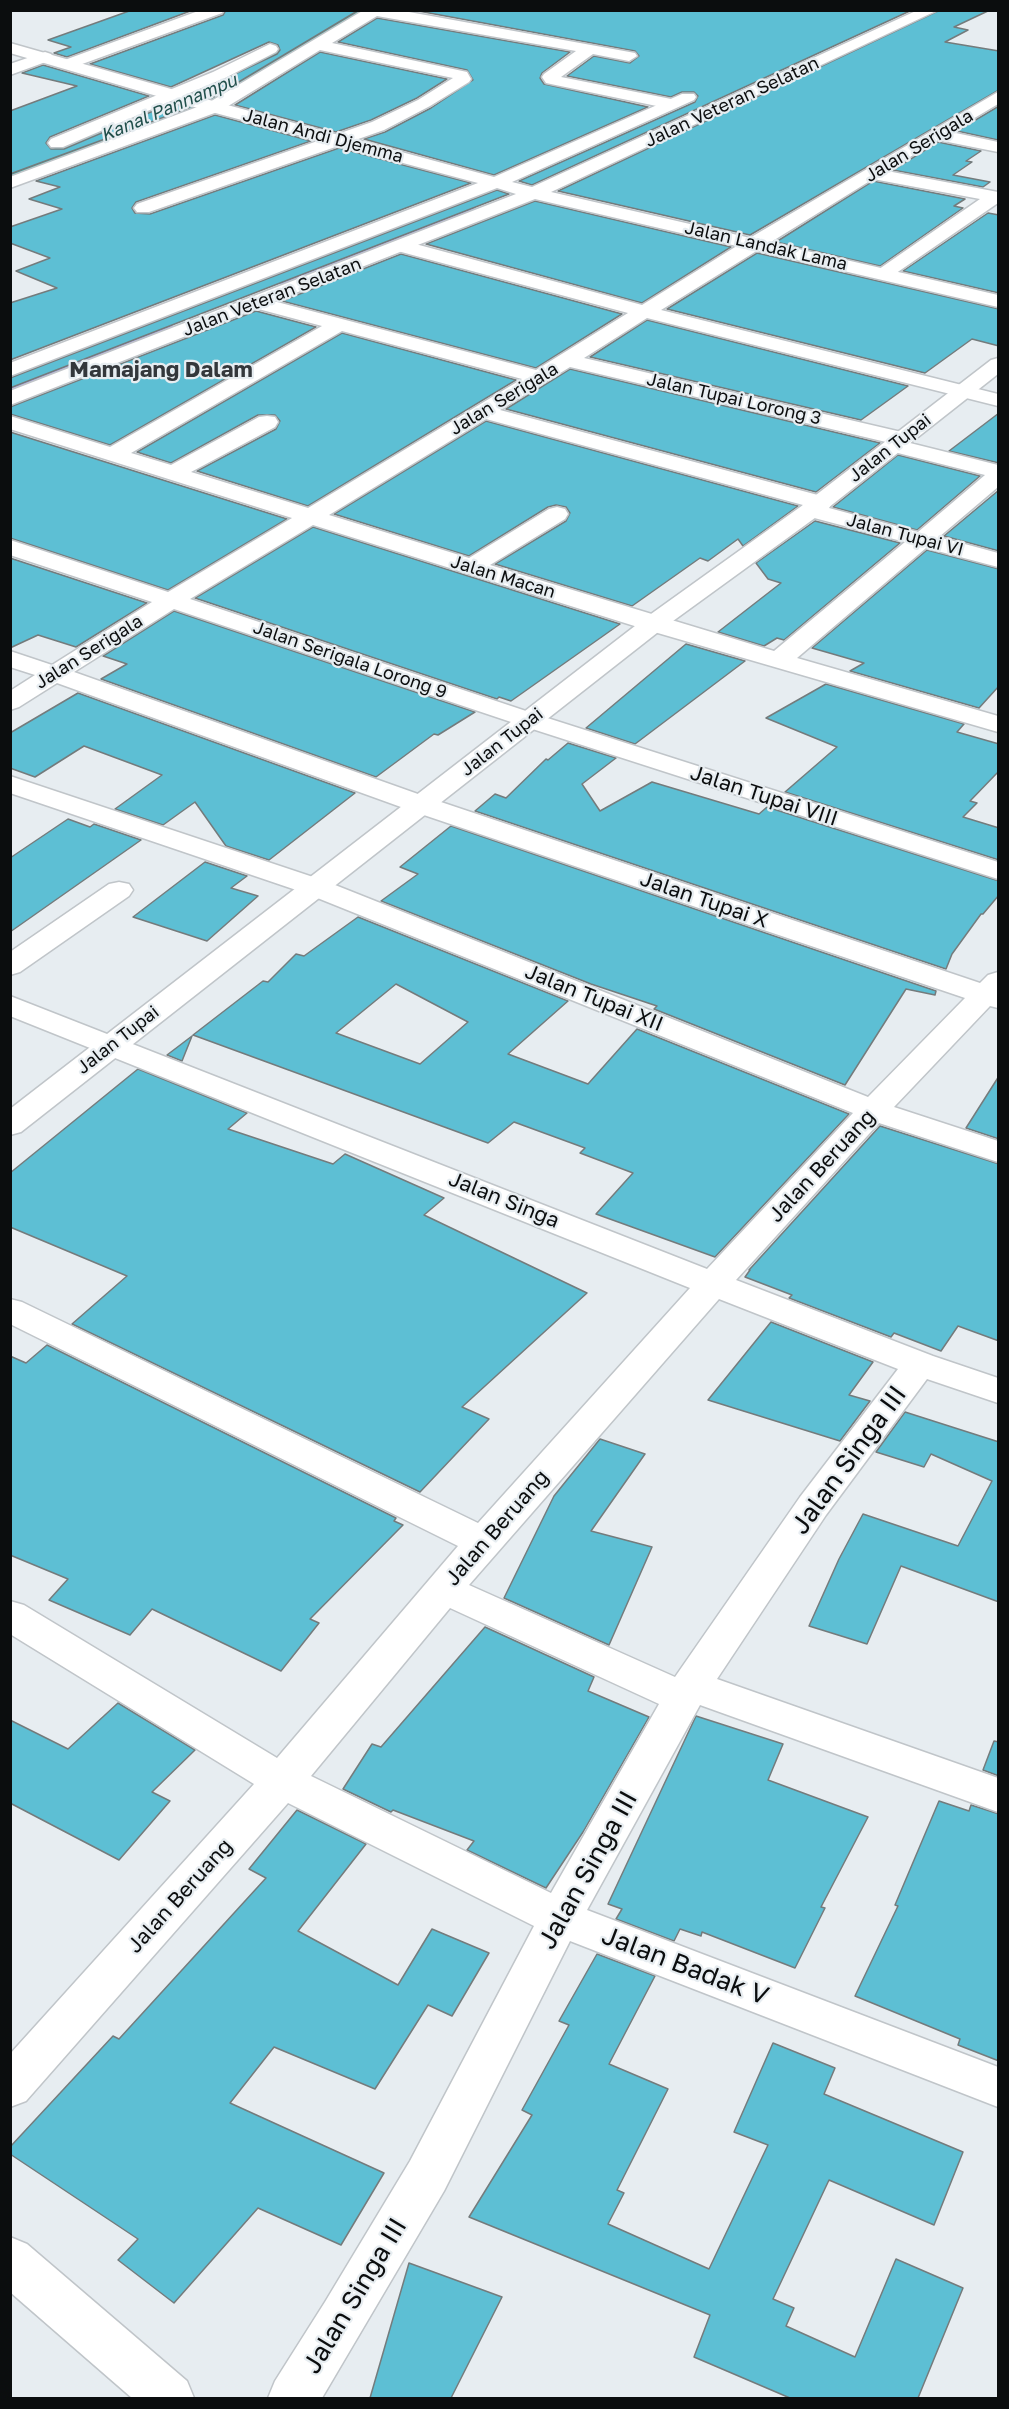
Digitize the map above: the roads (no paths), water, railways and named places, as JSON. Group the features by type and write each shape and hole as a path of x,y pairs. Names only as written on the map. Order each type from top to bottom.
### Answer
{"street":[{"path":"68,64 217,10"},
{"name":"Jalan Veteran Selatan","path":"10,399 534,193 931,10"},
{"path":"10,183 211,106 375,11 629,56"},
{"path":"882,16 909,21"},
{"path":"41,150 176,96 257,58 280,43"},
{"path":"143,208 378,126 461,82 464,77 318,45"},
{"name":"Jalan Andi Djemma","path":"10,48 211,106 497,182"},
{"path":"591,49 550,77 552,80 671,104"},
{"path":"10,70 45,57"},
{"name":"Jalan Veteran Selatan","path":"10,370 497,182 699,92"},
{"name":"Jalan Serigala","path":"10,702 172,600 483,412 755,243 999,97"},
{"path":"938,135 999,147"},
{"path":"872,174 997,197"},
{"path":"497,182 534,193"},
{"name":"Jalan Landak Lama","path":"534,193 999,301"},
{"path":"882,274 997,197"},
{"path":"401,246 646,312 999,400"},
{"path":"258,303 538,377"},
{"path":"160,313 194,327"},
{"path":"113,454 338,325"},
{"name":"Jalan Tupai Lorong 3","path":"567,360 898,442 999,471"},
{"name":"Jalan Tupai","path":"10,1125 653,624 816,506 999,364"},
{"name":"Jalan Tupai VI","path":"483,412 999,560"},
{"name":"Jalan Macan","path":"10,422 653,624 999,724"},
{"path":"172,473 267,422"},
{"path":"778,661 999,476"},
{"path":"471,567 556,514"},
{"name":"Jalan Serigala Lorong 9","path":"10,547 529,720"},
{"name":"Jalan Tupai X","path":"10,658 422,805 994,992"},
{"name":"Jalan Tupai VIII","path":"529,720 999,872"},
{"name":"Jalan Tupai XII","path":"10,784 315,886 873,1110 999,1152"},
{"path":"10,966 119,890"},
{"name":"Jalan Beruang","path":"10,2087 282,1781 483,1542 713,1284 873,1110 994,992"},
{"name":"Jalan Singa","path":"10,1005 713,1284 920,1364 999,1391"},
{"path":"10,1310 483,1542"},
{"name":"Jalan Singa III","path":"293,2398 343,2319 426,2176 561,1918 687,1692 813,1506 920,1364"},
{"path":"444,1589 687,1692 999,1795"},
{"name":"Jalan Badak V","path":"10,1615 282,1781 561,1918 999,2087"},
{"path":"10,2260 169,2398"}],"water":[{"name":"Kanal Pannampu","path":"337,11 365,11 200,109 11,179 11,166 238,74"}],"district":[{"name":"Mamajang Dalam","path":"161,370"}]}
